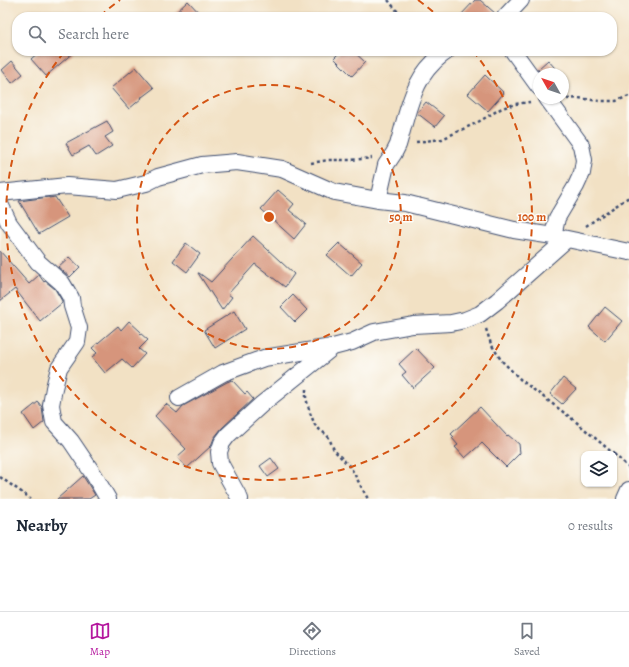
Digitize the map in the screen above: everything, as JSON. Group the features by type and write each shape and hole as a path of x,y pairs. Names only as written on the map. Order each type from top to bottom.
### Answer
{"street":[{"path":"510,12 521,0"},
{"path":"378,200 386,166 396,149 416,86 423,74 433,62 441,56"},
{"path":"517,56 533,78"},
{"path":"551,104 581,145 584,160 582,173 576,186 557,218 560,237"},
{"path":"0,193 68,186 118,190 146,183 158,177 202,165 237,162 282,169 334,192 405,203 514,230 560,237 629,252"},
{"path":"0,204 9,224 38,262 62,283 71,298 79,328 77,342 59,368 51,405 54,422 71,441 108,499"},
{"path":"179,398 223,373 264,358 334,347 352,342 374,332 413,325 451,323 465,320 480,314 497,301 560,237"},
{"path":"240,499 220,463 219,452 222,443 228,435 262,404 334,347"},
{"path":"625,499 629,490"}],"path":[{"path":"388,0 398,12"},
{"path":"569,97 600,101 616,101 629,96"},
{"path":"282,169 328,160 372,158 396,149 442,139 478,122 502,108 533,99"},
{"path":"560,237 629,197"},
{"path":"480,314 491,344 501,360 521,380 575,421 610,451"},
{"path":"313,364 307,382 306,398 310,413 317,428 327,435 334,450 351,468 368,499"},
{"path":"617,457 629,468"},
{"path":"0,477 30,499"}],"building":[{"path":"475,0 480,0 494,12 464,12"},
{"path":"188,1 198,12 176,12"},
{"path":"34,56 69,56 46,76 31,59"},
{"path":"336,56 358,56 365,62 352,76 334,58"},
{"path":"548,60 555,68 539,68"},
{"path":"12,61 23,74 12,83 2,70"},
{"path":"136,67 154,88 141,97 142,98 129,109 111,88"},
{"path":"485,75 504,93 488,111 468,94"},
{"path":"426,102 444,116 435,127 417,113"},
{"path":"107,121 113,132 105,137 112,146 96,156 89,146 73,155 66,143"},
{"path":"278,190 294,204 289,210 306,224 294,239 261,209"},
{"path":"55,197 68,217 39,234 19,201"},
{"path":"253,236 294,274 285,287 255,264 228,294 232,297 222,310 198,273 211,282"},
{"path":"186,243 200,254 187,272 173,261"},
{"path":"339,243 362,263 351,276 327,255"},
{"path":"0,251 29,284 39,275 44,282 45,281 55,289 62,303 40,321 15,289 0,301"},
{"path":"69,257 80,267 70,277 58,267"},
{"path":"293,295 307,310 295,322 281,307"},
{"path":"605,307 622,321 605,341 589,327"},
{"path":"234,311 245,329 215,348 204,330"},
{"path":"129,321 148,340 139,349 145,354 132,368 122,359 105,373 92,357 97,353 92,348 118,326 121,330"},
{"path":"416,348 435,368 413,388 402,375 406,372 399,364"},
{"path":"563,378 576,389 562,404 550,394"},
{"path":"232,380 245,394 247,392 253,399 222,428 214,438 211,446 187,468 177,457 186,449 155,416 166,404 177,413 183,406"},
{"path":"38,402 42,407 44,422 34,430 23,414"},
{"path":"480,407 507,436 508,435 519,444 520,453 506,467 482,443 465,458 455,447 458,445 452,438 454,437 451,434"},
{"path":"271,458 279,469 268,477 260,466"},
{"path":"83,476 95,495 89,499 57,499"}]}
